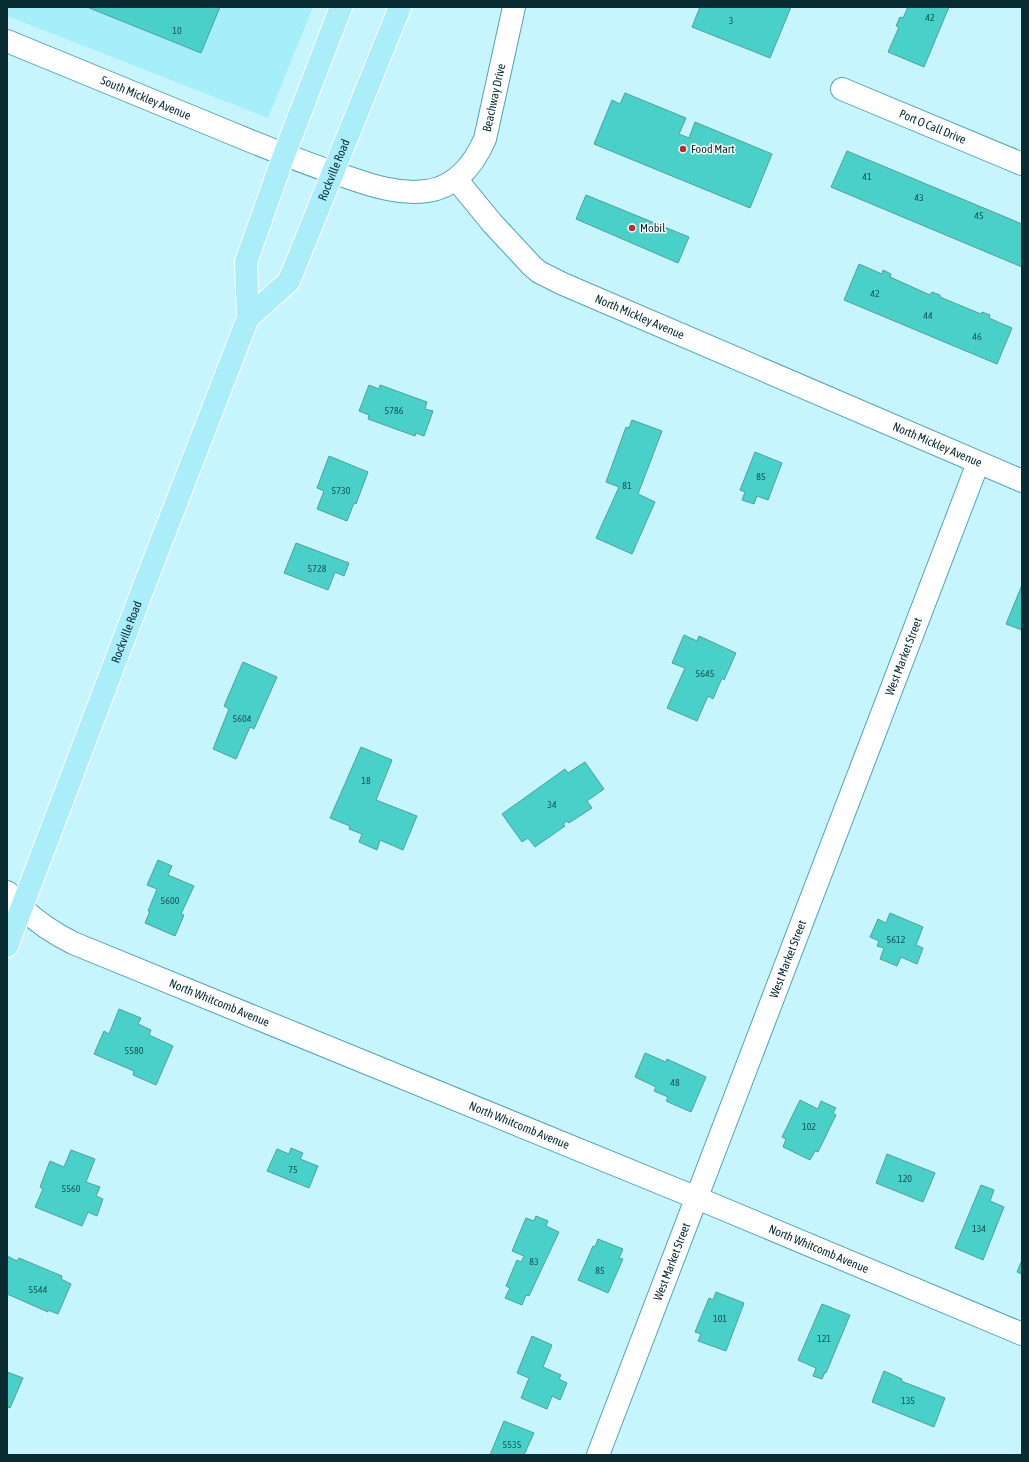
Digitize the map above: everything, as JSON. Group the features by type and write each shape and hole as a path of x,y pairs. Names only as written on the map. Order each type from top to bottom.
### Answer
{"main road":[{"name":"Rockville Road","path":"7,946 248,318 246,262 284,155 341,7"},
{"name":"Rockville Road","path":"248,318 289,281 400,7"}],"street":[{"name":"Beachway Drive","path":"456,179 468,168 478,155 485,139 514,7"},
{"name":"South Mickley Avenue","path":"7,41 284,155"},
{"name":"Port O Call Drive","path":"842,89 1022,164"},
{"path":"284,155 372,185 404,192 432,190 442,187 456,179"},
{"name":"North Mickley Avenue","path":"456,179 492,223 539,272 563,284 978,463 1022,480"},
{"name":"West Market Street","path":"598,1455 978,463"},
{"name":"North Whitcomb Avenue","path":"7,892 22,907 54,933 73,943 697,1198 1022,1334"}],"shaded area":[{"path":"7,7 313,7 268,118 7,16"}],"building":[{"path":"87,7 220,7 201,53"},
{"path":"700,7 791,7 770,58 692,27"},
{"path":"908,7 949,7 924,67 888,52 899,27 896,26 900,17 903,18"},
{"name":"Food Mart","path":"625,93 686,118 679,134 689,138 695,122 772,154 750,208 594,144 612,100 620,104"},
{"path":"847,151 1022,224 1022,267 831,187"},
{"name":"Mobil","path":"586,195 689,237 678,263 576,219"},
{"path":"859,264 882,274 883,270 891,274 890,277 930,295 932,292 940,295 940,297 981,314 982,312 990,315 989,318 1012,328 997,364 844,300"},
{"path":"369,385 379,389 380,385 427,402 425,409 433,411 424,436 416,433 415,436 368,419 369,415 359,411"},
{"path":"632,420 662,431 638,494 655,502 632,554 596,538 619,487 606,482 626,427 629,428"},
{"path":"755,452 782,463 768,500 757,496 754,504 742,500 745,492 740,490"},
{"path":"329,456 368,472 356,504 354,503 347,521 317,509 324,491 317,488"},
{"path":"296,543 349,563 344,576 335,572 328,590 284,573"},
{"path":"1022,585 1022,630 1006,624"},
{"path":"684,635 697,641 699,636 736,653 724,680 722,678 713,699 708,696 697,721 667,708 685,668 672,663"},
{"path":"243,662 277,677 254,729 250,727 236,759 213,749 229,709 224,706"},
{"path":"361,747 392,760 376,800 417,816 403,850 380,840 377,850 359,842 362,834 349,829 350,826 330,818"},
{"path":"585,762 604,789 587,801 592,808 569,823 567,821 563,824 565,826 535,847 528,838 522,842 502,814 565,769 568,773"},
{"path":"158,860 172,866 168,875 194,886 181,914 184,915 175,936 145,923 157,889 147,885"},
{"path":"890,913 923,927 916,945 923,948 917,964 901,957 897,966 880,959 884,948 877,946 879,941 870,937 878,919 886,923"},
{"path":"119,1009 141,1018 138,1024 151,1030 149,1035 173,1046 156,1085 133,1075 134,1071 94,1054 104,1031 109,1034"},
{"path":"645,1053 666,1062 667,1059 706,1077 691,1112 666,1101 668,1097 654,1091 656,1087 635,1077"},
{"path":"800,1100 818,1109 821,1101 836,1108 833,1113 836,1115 818,1152 815,1151 810,1160 783,1147 786,1139 782,1137"},
{"path":"291,1148 303,1153 300,1159 318,1166 309,1188 267,1171 277,1149 289,1154"},
{"path":"71,1150 95,1159 86,1182 100,1187 96,1196 103,1199 97,1216 88,1212 82,1226 35,1207 43,1189 40,1187 50,1161 64,1167"},
{"path":"887,1154 935,1173 923,1202 876,1183"},
{"path":"981,1185 994,1190 990,1201 1004,1207 983,1260 955,1248"},
{"path":"536,1216 548,1221 546,1226 559,1232 529,1296 526,1295 522,1305 505,1298 510,1288 506,1286 517,1260 521,1262 524,1256 512,1251 526,1218 534,1221"},
{"path":"598,1239 623,1249 619,1258 623,1259 608,1293 578,1280 593,1246 595,1247"},
{"path":"7,1256 17,1261 19,1258 62,1276 61,1279 71,1284 58,1314 48,1310 48,1312 7,1294"},
{"path":"1022,1260 1022,1274 1017,1272"},
{"path":"716,1292 744,1303 726,1351 698,1341 701,1334 695,1332 709,1298 713,1300"},
{"path":"822,1304 850,1315 826,1373 825,1372 822,1379 813,1376 816,1368 798,1360"},
{"path":"532,1336 552,1345 543,1367 561,1375 559,1379 567,1383 560,1400 552,1396 547,1409 521,1398 529,1378 517,1373"},
{"path":"884,1371 902,1379 901,1381 945,1398 934,1427 872,1402"},
{"path":"7,1372 23,1378 10,1408 7,1407"},
{"path":"504,1421 534,1433 524,1455 490,1455"}],"place":[{"name":"Food Mart","path":"683,149"},
{"name":"Mobil","path":"632,228"}]}
